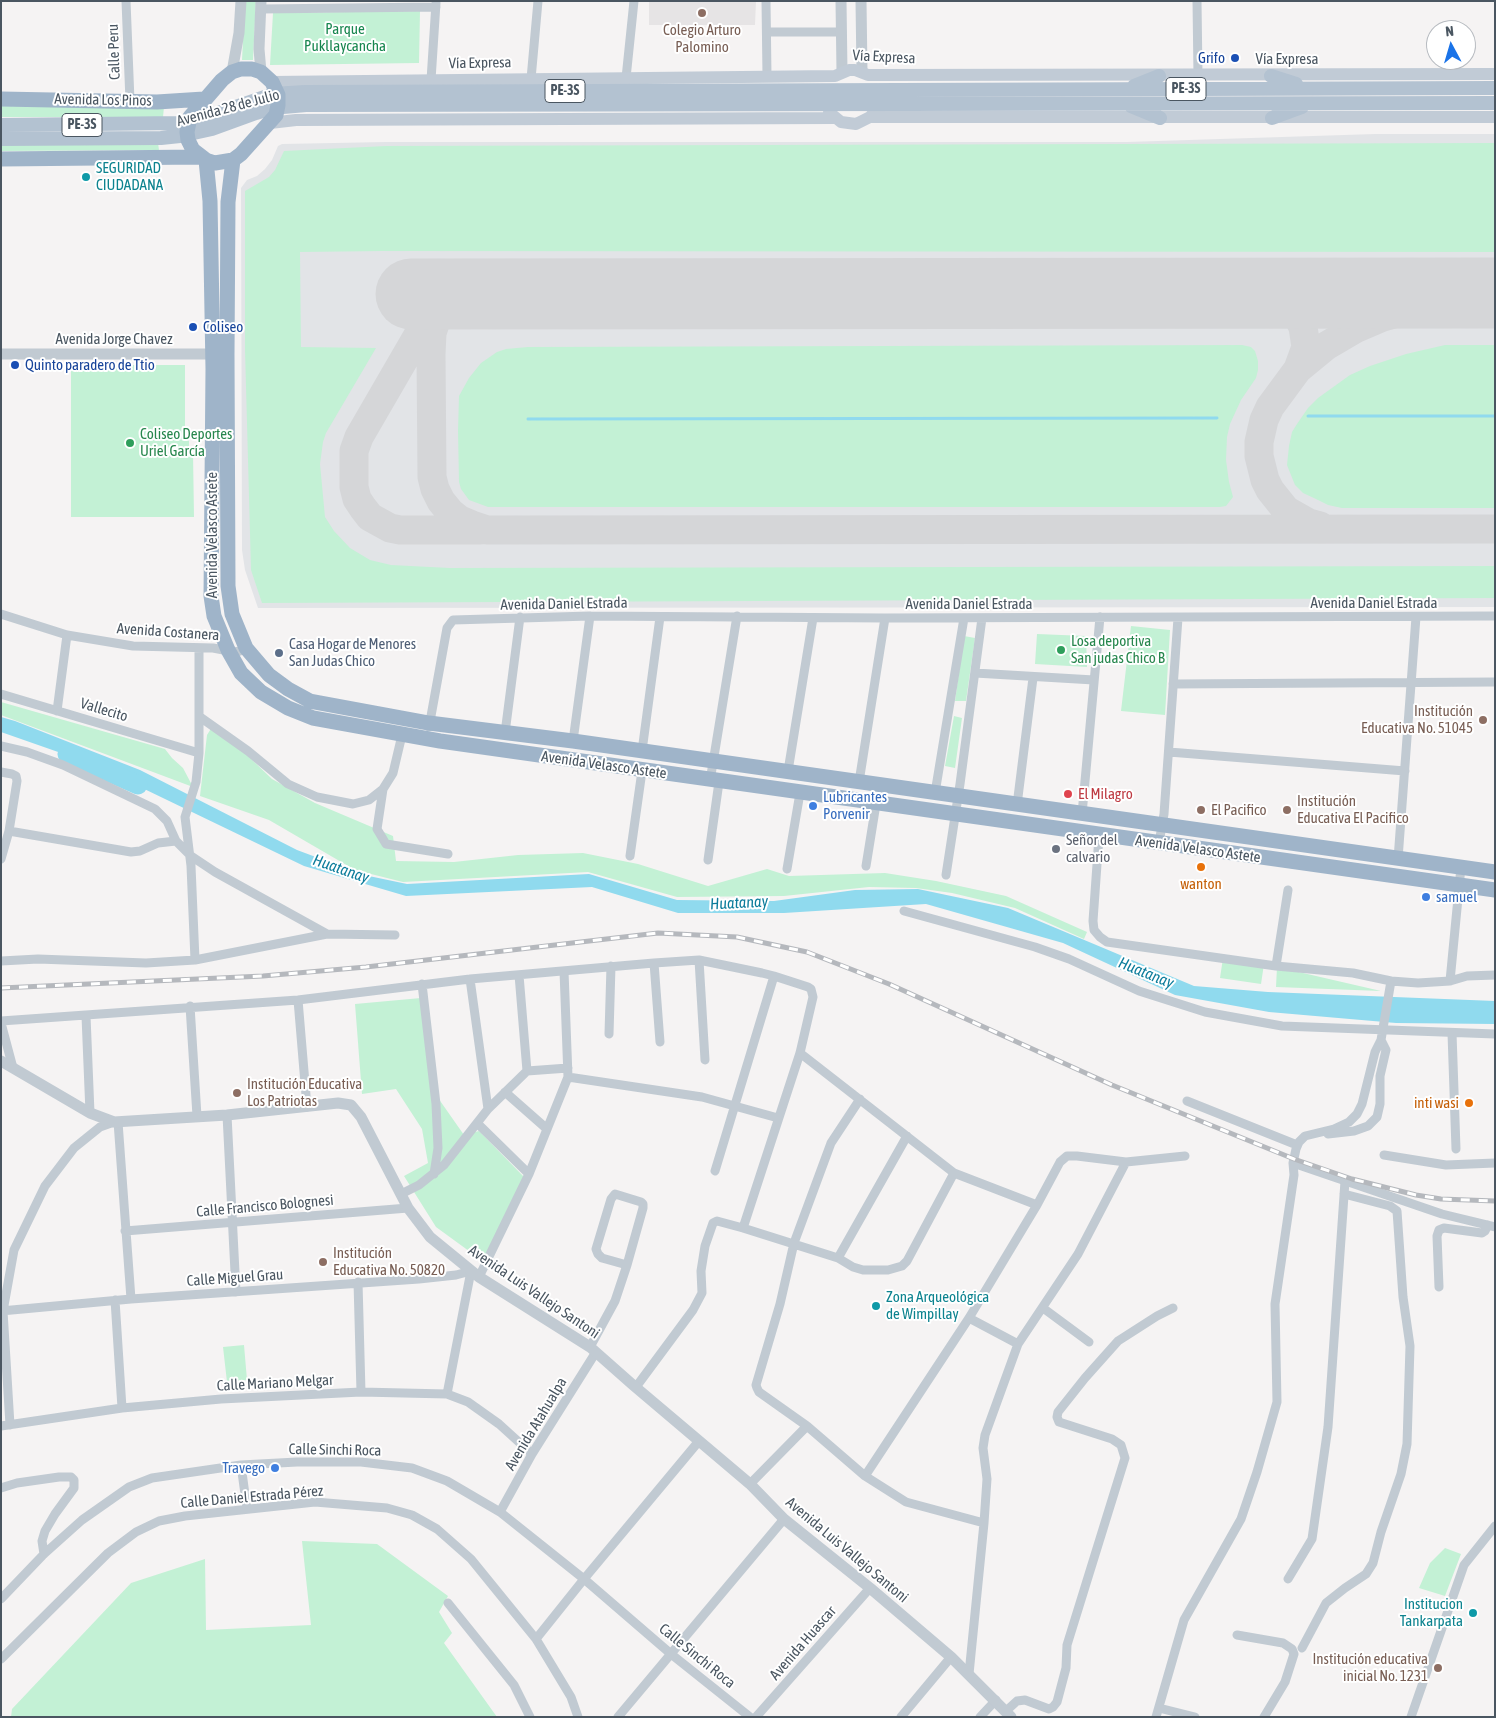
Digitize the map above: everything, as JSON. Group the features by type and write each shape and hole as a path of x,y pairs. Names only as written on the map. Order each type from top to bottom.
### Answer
{"highway":[{"path":"1,159 202,159 223,163 241,154 276,115 278,95 267,77 252,69 232,72 204,99 190,117 186,132 190,145 202,159"},
{"name":"Avenida Los Pinos","path":"1,99 130,101 204,99"},
{"name":"Avenida Velasco Astete","path":"202,159 210,201 220,354 228,586 232,614 246,648 269,675 288,689 310,701 430,723 573,741 1495,872"},
{"name":"Avenida Velasco Astete","path":"232,160 220,354 211,596 214,616 228,650 241,672 261,692 288,708 314,718 427,739 1099,836 1495,890"}],"main road":[{"name":"Vía Expresa","path":"267,77 431,80 626,78 838,74 855,70 865,74 1159,76 1495,74"},
{"path":"838,74 826,90 825,104 834,118 841,122 856,124 870,117 878,104 876,84 865,74"},
{"path":"1126,89 1159,76"},
{"path":"1272,76 1309,88"},
{"name":"Vía Expresa","path":"305,99 878,89 1495,88"},
{"name":"Avenida 28 de Julio","path":"1,139 162,131 179,123 206,118 273,94 305,99"},
{"name":"PE-3S","path":"305,99 825,104 1495,103"},
{"path":"1272,118 1311,103"},
{"path":"1126,104 1160,118"},
{"name":"PE-3S","path":"870,117 1495,117"},
{"name":"PE-3S","path":"270,123 303,120 834,118"},
{"name":"Avenida 28 de Julio","path":"1,125 162,131"}],"street":[{"name":"Calle Peru","path":"126,1 130,101"},
{"path":"232,72 239,33 241,1"},
{"path":"531,79 538,1"},
{"path":"626,78 634,1"},
{"path":"766,1 766,76"},
{"path":"838,74 842,32 841,1"},
{"path":"861,1 865,74"},
{"path":"1197,1 1198,76"},
{"path":"267,77 259,49 261,5 436,4 431,80"},
{"path":"766,32 842,32"},
{"name":"Avenida Jorge Chavez","path":"1,354 220,354"},
{"name":"Avenida Costanera","path":"1,614 67,635 133,646 240,651 246,648"},
{"path":"573,741 590,616"},
{"name":"Avenida Daniel Estrada","path":"430,723 447,628 453,620 590,616 813,618 1495,616"},
{"path":"708,860 715,781 714,761 737,616"},
{"path":"505,732 520,617"},
{"path":"642,751 660,617"},
{"path":"1082,814 1100,617"},
{"path":"1398,859 1416,617"},
{"path":"788,772 813,618"},
{"path":"859,782 885,618"},
{"path":"935,793 964,618"},
{"path":"946,875 982,618"},
{"path":"1159,843 1169,752 1178,618"},
{"path":"57,711 67,635"},
{"path":"195,960 191,856 185,817 196,782 199,753 199,648"},
{"path":"975,673 1033,678 1094,680"},
{"path":"1017,805 1033,678"},
{"path":"1173,684 1495,682"},
{"name":"Vallecito","path":"1,694 199,753"},
{"path":"200,717 248,751 288,784 317,797 352,804 369,800 384,789"},
{"path":"427,739 430,723"},
{"path":"402,735 393,773 384,789 377,829 386,844 448,854"},
{"path":"1,746 28,752 63,765 155,809 167,821 176,841 191,856 215,872 327,934"},
{"path":"1169,752 1405,771"},
{"path":"630,856 642,771"},
{"path":"1,772 16,776 17,781 9,831 1,859"},
{"path":"787,868 800,793"},
{"path":"866,866 876,804"},
{"path":"9,831 130,852 140,851 158,843 176,841"},
{"path":"1099,836 1093,921 1094,930 1107,942 1276,966 1353,973 1390,984 1450,981 1467,976 1495,975"},
{"path":"1450,981 1461,867"},
{"path":"1276,966 1288,890"},
{"path":"904,911 1035,947 1069,959 1139,991 1205,1012 1282,1026 1381,1032 1495,1034"},
{"path":"1,961 38,959 139,963 195,960 327,934 395,935"},
{"path":"699,960 705,1060"},
{"path":"5,1066 1,1022 190,1006 298,1000 470,979 699,960 774,976 808,987 813,993 800,1054 743,1228"},
{"path":"654,963 660,1042"},
{"path":"609,1034 611,966"},
{"path":"447,1394 475,1274 529,1174 568,1072 564,971"},
{"path":"519,975 527,1071"},
{"path":"715,1171 774,976"},
{"path":"470,979 488,1109"},
{"path":"422,984 437,1130 438,1148 434,1175"},
{"path":"1195,1717 1157,1712 1184,1620 1241,1519 1277,1402 1275,1304 1297,1145 1305,1136 1334,1129 1348,1122 1357,1114 1362,1104 1381,1032 1390,984"},
{"path":"298,1000 307,1107"},
{"path":"190,1006 197,1116"},
{"path":"86,1016 90,1113"},
{"path":"1305,1136 1354,1131 1374,1121 1379,1111 1380,1076 1386,1050 1381,1032"},
{"path":"1452,1033 1456,1149"},
{"path":"800,1054 954,1173 1037,1205"},
{"name":"Avenida Luis Vallejo Santoni","path":"5,1066 90,1113 116,1122 227,1115 344,1103 355,1109 361,1117 408,1208 430,1237 475,1274 593,1349 636,1388 750,1484 784,1519 870,1588 951,1657 1008,1714"},
{"path":"401,1194 420,1185 434,1175 488,1109 527,1071 568,1072 702,1097 778,1118"},
{"path":"506,1092 547,1129"},
{"path":"860,1099 831,1143 794,1243 780,1304 756,1385 759,1392 807,1426 865,1476 906,1502 984,1523"},
{"path":"1187,1100 1297,1145"},
{"path":"227,1115 236,1292"},
{"path":"6,1426 2,1311 14,1250 45,1186 74,1148 100,1128 116,1122 131,1299"},
{"path":"477,1123 529,1174"},
{"path":"838,1258 906,1136"},
{"path":"1384,1155 1446,1165 1495,1163"},
{"path":"865,1476 969,1318 1037,1205 1060,1162 1067,1156 1126,1162 1185,1156"},
{"path":"969,1674 987,1479 983,1448 985,1435 1018,1344 1078,1254 1126,1162"},
{"path":"1293,1163 1442,1214 1476,1224 1491,1226"},
{"path":"636,1388 693,1310 702,1293 701,1271 705,1246 713,1222 717,1221 794,1243 838,1258 853,1267 863,1270 888,1270 902,1266 906,1261 954,1173"},
{"path":"1288,1579 1312,1539 1328,1427 1345,1181"},
{"name":"Avenida Atahualpa","path":"500,1512 593,1349 615,1301 627,1265 643,1204 615,1194 611,1199 596,1249 602,1258 627,1265"},
{"path":"1302,1648 1326,1602 1366,1574 1373,1563 1401,1474 1407,1444 1410,1346 1403,1297 1397,1211 1390,1206 1344,1194"},
{"name":"Calle Francisco Bolognesi","path":"125,1231 408,1208"},
{"path":"1439,1287 1437,1236 1439,1230 1444,1228 1482,1233 1491,1226"},
{"name":"Calle Miguel Grau","path":"2,1311 115,1300 475,1274"},
{"path":"358,1282 361,1392"},
{"path":"115,1300 122,1408"},
{"path":"1043,1308 1089,1342"},
{"path":"1008,1714 1017,1701 1025,1700 1049,1709 1057,1702 1066,1668 1067,1645 1124,1458 1121,1445 1112,1439 1059,1422 1058,1412 1118,1341 1173,1308"},
{"path":"969,1318 1018,1344"},
{"name":"Calle Mariano Melgar","path":"6,1426 122,1408 229,1398 361,1392 447,1394 468,1402 500,1424 532,1454"},
{"path":"750,1484 807,1426"},
{"path":"536,1639 700,1441"},
{"name":"Calle Sinchi Roca","path":"1,1599 44,1554 82,1520 129,1486 152,1478 241,1465 297,1462 361,1462 412,1468 447,1481 500,1512 750,1717"},
{"path":"241,1465 246,1508"},
{"path":"1,1488 17,1483 59,1477 71,1477 74,1480 74,1488 45,1531 42,1541 44,1554"},
{"name":"Calle Daniel Estrada Pérez","path":"1,1659 108,1553 136,1532 158,1521 246,1508 315,1502 387,1508 412,1515 437,1529 472,1559 536,1639 571,1697 578,1717"},
{"path":"618,1717 784,1519"},
{"path":"1411,1717 1464,1565 1495,1526"},
{"name":"Avenida Huascar","path":"756,1717 870,1588"},
{"path":"448,1603 514,1685 530,1717"},
{"path":"1237,1635 1283,1643 1292,1649 1294,1654 1286,1682 1264,1717"},
{"path":"901,1717 951,1657"},
{"path":"980,1717 996,1700"}],"shaded area":[{"name":"Colegio Arturo Palomino","path":"649,1 756,1 755,25 649,25"},
{"path":"1375,134 1495,134 1495,607 258,608 245,570 242,550 241,188 247,180 257,176 265,169 272,160 278,146 282,144 386,142 1127,142"}],"green space":[{"path":"245,1 256,1 253,60 242,60"},
{"name":"Parque Pukllaycancha","path":"420,11 419,63 270,65 273,13"},
{"path":"1,106 164,107 163,117 1,117"},
{"path":"1,143 158,143 159,150 1,151"},
{"path":"1495,143 1495,252 300,252 301,347 376,348 326,433 320,464 325,517 334,531 350,548 370,560 391,565 450,568 1495,566 1495,598 262,603 251,570 245,350 245,191 269,177 275,170 284,151 386,146"},
{"path":"1242,345 1251,347 1255,351 1258,370 1256,378 1241,400 1230,424 1227,437 1226,460 1233,497 1226,506 488,507 469,500 461,489 459,482 459,396 469,378 481,363 497,352 506,349 528,347"},
{"path":"1445,345 1495,345 1495,508 1342,508 1328,505 1303,493 1295,485 1287,465 1292,432 1308,408 1318,398 1350,375 1370,366 1406,354"},
{"name":"Coliseo Deportes Uriel García","path":"71,365 185,365 185,433 189,434 189,453 193,453 194,517 71,517"},
{"path":"1131,626 1170,630 1165,715 1121,711"},
{"name":"Losa deportiva San judas Chico B","path":"1037,634 1086,636 1087,667 1035,664"},
{"path":"964,636 975,638 966,701 955,701"},
{"path":"1,702 165,749 183,768 193,787 1,715"},
{"path":"954,716 962,718 955,768 945,766"},
{"path":"212,727 246,754 272,779 315,803 393,836 396,861 454,862 518,855 583,853 638,864 708,886 767,869 789,876 885,873 936,881 1006,896 1087,932 1084,939 1015,908 952,893 916,888 869,887 784,896 677,897 588,872 403,882 355,870 269,820 200,796 207,735"},
{"path":"1223,958 1264,964 1261,984 1220,978"},
{"path":"1277,967 1381,991 1276,987"},
{"path":"421,998 436,1095 464,1135 479,1131 524,1177 484,1262 436,1227 404,1176 428,1163 422,1129 396,1089 362,1094 355,1004"},
{"path":"244,1345 247,1380 227,1382 223,1347"},
{"path":"302,1541 377,1544 448,1596 439,1612 452,1633 444,1643 497,1717 11,1717 12,1709 131,1583 205,1559 206,1630 311,1625"},
{"path":"1445,1548 1461,1554 1445,1596 1419,1588 1430,1563"}],"water":[{"path":"1,717 140,770 297,850 364,875 407,884 589,874 677,900 774,901 855,890 918,889 1008,908 1194,986 1268,992 1495,1001 1495,1024 1396,1023 1269,1012 1175,995 1063,943 926,904 784,913 678,913 592,887 406,896 304,866 109,772 1,732"}],"waterway":[{"path":"1308,416 1495,416"},
{"path":"528,419 1217,418"},
{"name":"Huatanay","path":"67,754 138,785"}],"taxiway":[{"path":"1251,293 1283,302 1298,317 1303,327 1306,347 1298,369"},
{"path":"1320,526 1309,523 1286,510 1270,490 1265,480 1259,456 1259,442 1264,420 1270,407 1298,369 1326,346 1355,329 1383,317 1468,293"},
{"path":"487,294 466,297 446,307 437,318 432,333 431,354 432,477 435,489 441,501 460,520 487,530 1495,529"},
{"path":"435,319 421,330 359,437 354,451 354,487 357,499 370,517 390,528 400,530 480,530"}],"runway":[{"path":"411,294 1495,293"}],"railway":[{"path":"1,988 263,976 366,967 658,933 737,937 807,952 889,984 1112,1085 1294,1159 1352,1179 1416,1195 1441,1199 1495,1201"}],"place":[{"name":"Colegio Arturo Palomino","path":"702,13"},
{"name":"Grifo","path":"1235,58"},
{"name":"SEGURIDAD CIUDADANA","path":"86,177"},
{"name":"Coliseo","path":"193,327"},
{"name":"Quinto paradero de Ttio","path":"15,365"},
{"name":"Coliseo Deportes Uriel García","path":"130,443"},
{"name":"Losa deportiva San judas Chico B","path":"1061,650"},
{"name":"Casa Hogar de Menores San Judas Chico","path":"279,653"},
{"name":"Institución Educativa No. 51045","path":"1483,720"},
{"name":"El Milagro","path":"1068,794"},
{"name":"Lubricantes Porvenir","path":"813,806"},
{"name":"El Pacifico","path":"1201,810"},
{"name":"Institución Educativa El Pacifico","path":"1287,810"},
{"name":"Señor del calvario","path":"1056,849"},
{"name":"wanton","path":"1201,867"},
{"name":"samuel","path":"1426,897"},
{"name":"Institución Educativa Los Patriotas","path":"237,1093"},
{"name":"inti wasi","path":"1469,1103"},
{"name":"Institución Educativa No. 50820","path":"323,1262"},
{"name":"Zona Arqueológica de Wimpillay","path":"876,1306"},
{"name":"Travego","path":"275,1468"},
{"name":"Institucion Tankarpata","path":"1473,1613"},
{"name":"Institución educativa inicial No. 1231","path":"1438,1668"}]}
